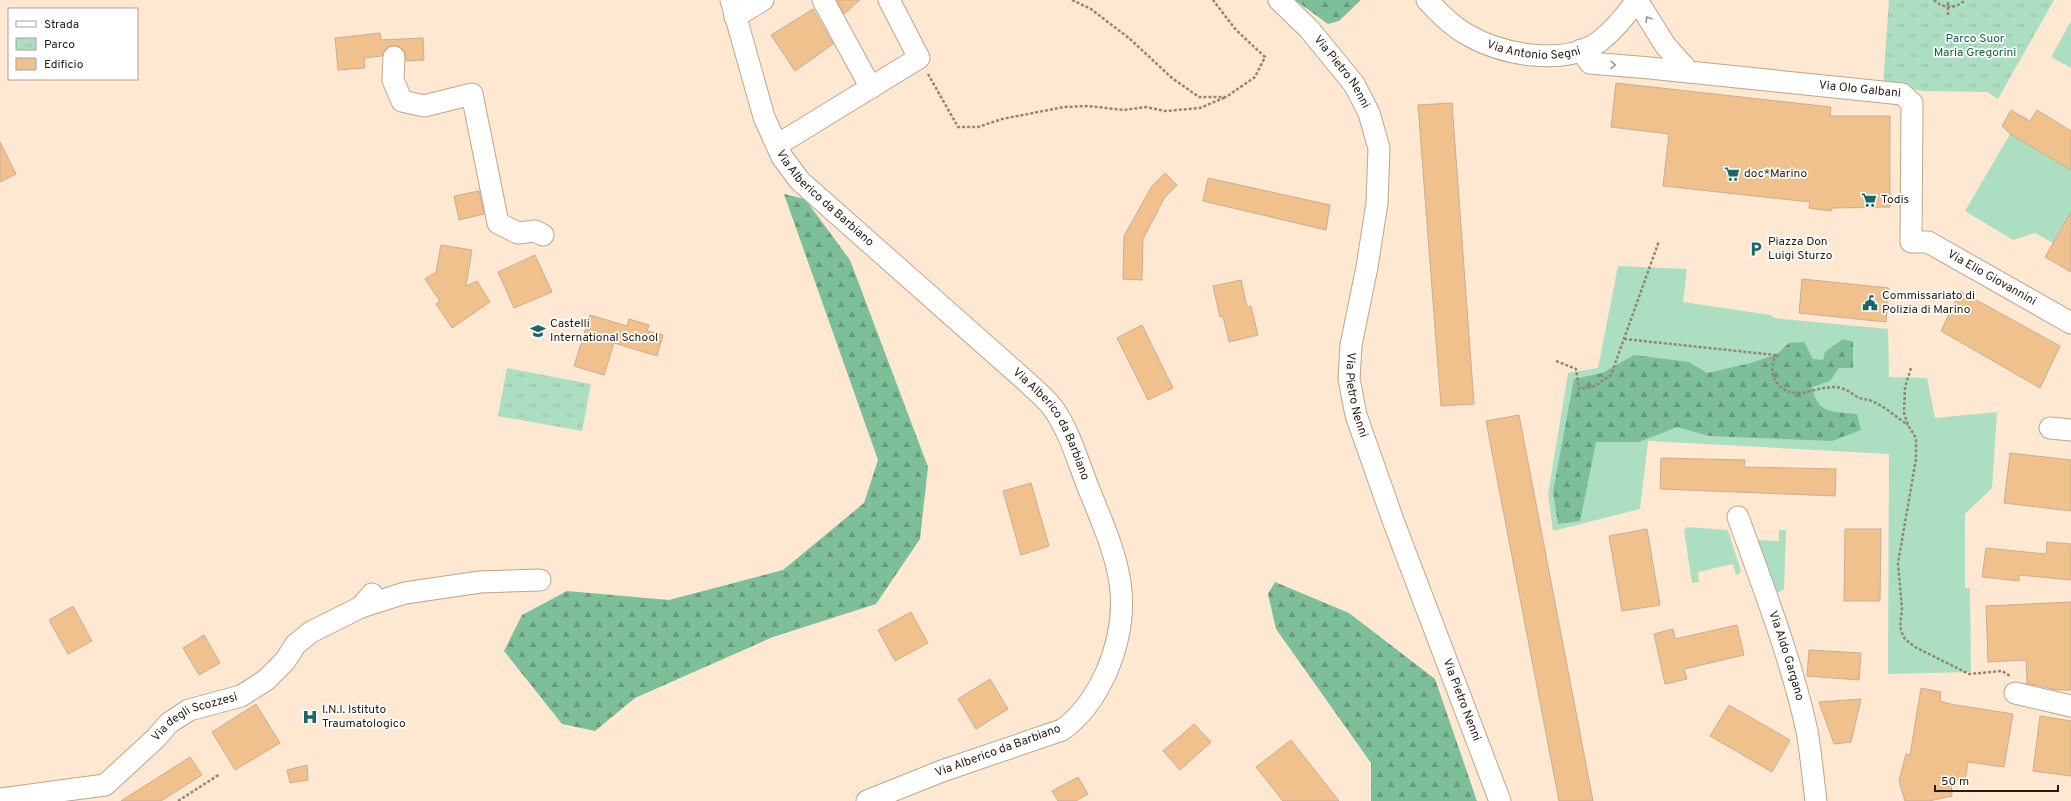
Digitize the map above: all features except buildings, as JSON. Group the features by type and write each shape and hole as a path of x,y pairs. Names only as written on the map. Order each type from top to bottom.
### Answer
{"street":[{"path":"733,8 763,0"},
{"path":"823,0 871,88"},
{"path":"777,145 919,58 889,0"},
{"name":"Via Pietro Nenni","path":"1279,0 1309,29 1354,84 1371,120 1379,148 1377,203 1367,267 1351,345 1349,379 1356,415 1394,523 1500,801"},
{"name":"Via Antonio Segni","path":"1427,0 1465,34 1503,51 1534,55 1559,55 1581,50 1599,41 1610,32 1637,0"},
{"path":"1637,0 1661,40 1689,72"},
{"name":"Via Alberico da Barbiano","path":"733,8 764,117 782,157 800,181 1027,382 1055,410 1069,438 1113,549 1120,580 1122,611 1116,646 1097,690 1084,711 1073,722 1062,730 942,771 867,801"},
{"path":"1650,68 1661,59 1661,40"},
{"name":"Via Olo Galbani","path":"1581,50 1590,63 1896,93 1908,97 1912,103 1911,242"},
{"path":"394,57 393,80 402,101 424,106 472,94 498,223 518,233 536,232 543,235"},
{"name":"Via Elio Giovannini","path":"1911,242 1928,242 2071,323"},
{"path":"2050,428 2071,430"},
{"name":"Via Aldo Gargano","path":"1738,517 1771,610 1797,692 1807,732 1816,801"},
{"name":"Via degli Scozzesi","path":"0,799 104,785 156,738 170,723 190,710 241,696 266,680 285,661 296,644 311,632 366,600 472,583 540,580"},
{"path":"2015,693 2071,706"}],"path":[{"path":"1072,0 1091,9 1130,38 1172,78 1199,97 1226,97"},
{"path":"919,58 958,127 978,127 1002,119 1064,107 1088,106 1124,110 1146,107 1165,111 1200,108 1226,97 1254,77 1265,57 1236,30 1213,0"},
{"path":"1934,0 1941,5 1948,7 1955,6 1965,0"},
{"path":"1948,0 1948,15"},
{"path":"1556,362 1576,369 1579,389 1595,386 1611,375 1659,241"},
{"path":"1624,339 1775,355 1772,367 1775,381 1782,389 1790,393 1798,394 1826,387 1844,389 1860,398 1872,401 1908,425"},
{"path":"1911,368 1905,387 1904,413 1908,425 1916,438 1916,459 1898,563 1902,609 1900,626 1902,633 1905,639 1915,647 1969,674 2002,671 2006,673 2015,683 2015,693"},
{"path":"178,801 220,774"}],"green space":[{"path":"1295,0 1361,0 1339,21 1328,24"},
{"name":"Parco Suor Maria Gregorini","path":"1889,0 2054,0 1998,99 1987,92 1924,91 1883,85"},
{"path":"2071,21 2071,68 2051,57"},
{"path":"2010,134 2071,170 2071,231 2063,226 2053,243 2035,233 2013,240 1965,211"},
{"path":"784,194 805,199 850,260 928,467 920,539 876,604 773,637 635,698 595,731 562,724 504,651 522,615 567,591 669,600 783,570 864,503 878,460"},
{"path":"1618,266 1687,269 1683,302 1771,315 1774,318 1888,329 1889,377 1927,378 1935,418 1997,412 1992,488 1965,514 1965,588 1970,588 1971,672 1888,674 1889,454 1648,441 1640,509 1553,531 1548,494 1568,373 1598,368"},
{"path":"1843,339 1853,342 1853,368 1839,368 1830,381 1812,387 1818,403 1827,410 1857,414 1861,430 1832,441 1709,436 1677,427 1639,442 1596,442 1580,521 1558,524 1553,492 1574,379 1602,373 1634,355 1689,362 1707,373 1751,363 1777,354 1789,343 1804,342 1813,359 1823,360 1825,352"},
{"path":"507,368 591,384 582,431 498,416"},
{"path":"1687,527 1727,530 1741,571 1740,573 1736,575 1733,564 1698,572 1699,582 1692,583 1684,530"},
{"path":"1779,530 1786,530 1784,589 1779,592 1774,591 1756,540 1779,541"},
{"path":"1275,582 1349,613 1435,679 1477,801 1371,801 1371,763 1276,629 1268,594"}],"place":[{"name":"doc*Marino","path":"1732,174"},
{"name":"Todis","path":"1869,200"},
{"name":"Piazza Don Luigi Sturzo","path":"1756,249"},
{"name":"Commissariato di Polizia di Marino","path":"1870,303"},
{"name":"Castelli International School","path":"538,331"},
{"name":"I.N.I. Istituto Traumatologico","path":"310,717"}]}
